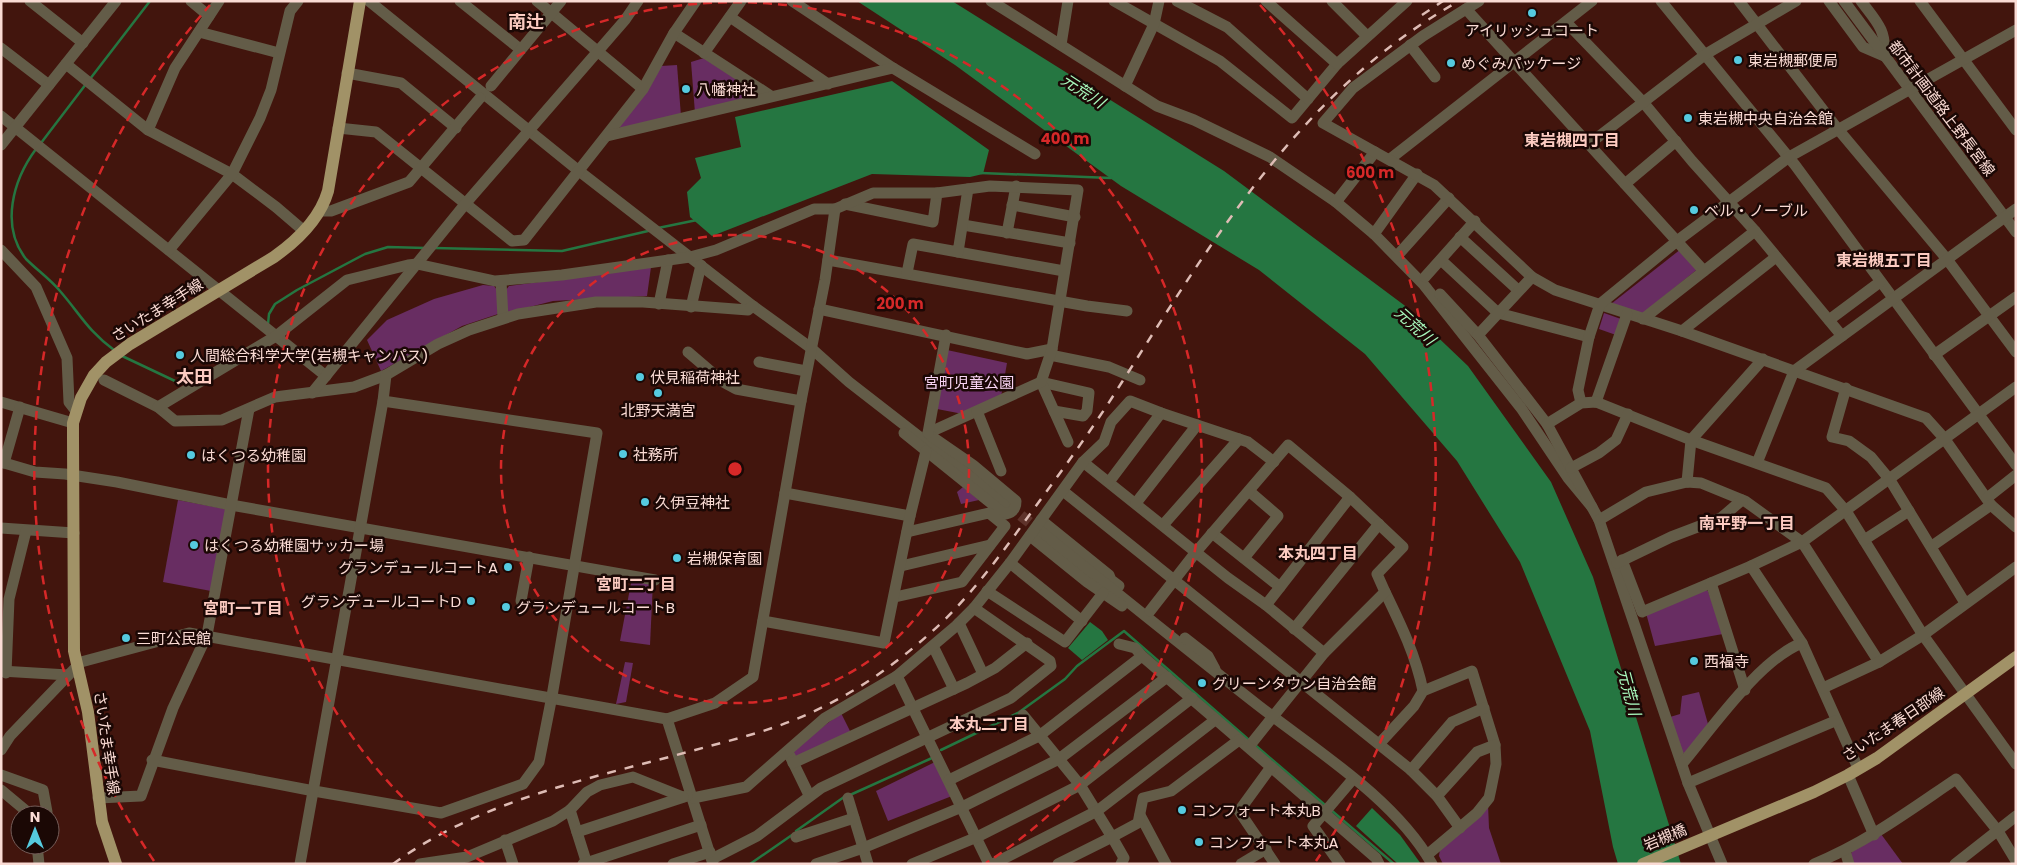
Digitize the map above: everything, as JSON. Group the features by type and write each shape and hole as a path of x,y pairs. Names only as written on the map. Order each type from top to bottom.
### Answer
{"main road":[{"name":"さいたま幸手線","path":"116,864 104,829 98,798 88,712 72,670 74,651 74,417 94,374 118,352 274,257 304,231 320,211 328,191 360,1"},
{"name":"さいたま春日部線","path":"1704,838 1814,792 1877,758 2016,658"},
{"name":"岩槻橋","path":"1644,864 1704,838"}],"street":[{"path":"30,1 83,43"},
{"path":"190,1 209,16"},
{"path":"148,130 175,68 219,1"},
{"path":"169,250 232,174 260,118 271,90 290,11 298,1"},
{"path":"369,1 579,171 752,306 810,348 849,382 1006,504"},
{"path":"460,1 520,49"},
{"path":"537,1 596,52 643,89"},
{"path":"491,86 561,1"},
{"path":"312,393 466,203 638,1"},
{"path":"338,128 376,132 512,242 524,240 643,89 674,33 696,1"},
{"path":"704,53 741,1"},
{"path":"792,1 893,68 1035,154"},
{"path":"991,1 1157,106 1194,120 1270,157 1336,202 1374,234 1411,271 1521,408 1568,478 1592,507"},
{"path":"1061,45 1068,1"},
{"path":"1114,1 1220,61 1292,118 1337,64 1399,4"},
{"path":"1125,86 1154,24 1159,1"},
{"path":"1177,1 1227,27 1308,100"},
{"path":"1266,1 1337,64"},
{"path":"1332,1 1367,36"},
{"path":"1479,1 1410,45 1353,88 1323,124 1417,174 1449,198 1475,221 1532,276 1555,290 1682,331 1926,418 1944,438 1989,501 2016,527"},
{"path":"1390,159 1592,1"},
{"path":"1662,1 1789,157 2016,465"},
{"path":"1739,1 1837,128 1946,258 2016,352"},
{"path":"1589,144 1706,54 1796,1"},
{"path":"1829,1 1863,47 1884,56 1886,40 1880,27 1861,1"},
{"name":"都市計画道路上野長宮線","path":"1844,1 2016,232"},
{"path":"1920,1 2016,130"},
{"path":"1,145 83,43 113,2"},
{"path":"1466,9 1704,271"},
{"path":"730,17 828,84"},
{"path":"1566,22 1643,102 1728,202 1756,231 1842,336"},
{"path":"1581,403 1578,390 1589,337 1600,304 1677,241 1789,157 1837,128 2016,30"},
{"path":"199,32 279,53"},
{"path":"674,33 771,96"},
{"path":"1410,45 1435,77"},
{"path":"1,48 49,85"},
{"path":"66,64 148,130 232,174 304,231"},
{"path":"607,136 893,68"},
{"path":"347,73 401,83 456,128"},
{"path":"320,211 331,211 409,182 480,98"},
{"path":"1,116 326,376"},
{"path":"1625,184 1676,141"},
{"path":"1336,202 1375,152"},
{"path":"1374,234 1417,174"},
{"path":"840,207 873,193 937,193 1016,186 1078,190 1051,352 1041,382 1068,442"},
{"path":"1007,233 1016,186"},
{"path":"958,252 968,189"},
{"path":"158,407 276,336 346,280 417,264 501,281 690,257 716,250 814,209 840,207 933,222 937,193"},
{"path":"1397,256 1449,198"},
{"path":"1012,206 1074,217"},
{"path":"2,745 72,670 92,658 189,633 552,696 667,719 715,703 753,676 810,348 840,207"},
{"path":"1757,464 1794,371 1946,258 2016,209"},
{"path":"1425,277 1475,221"},
{"path":"963,225 1070,243"},
{"path":"1642,319 1756,231"},
{"path":"1460,238 1518,290"},
{"path":"907,273 913,244 1064,271"},
{"path":"1,250 36,287 67,358 69,402 74,417 20,408 1,402"},
{"path":"1682,331 1776,257"},
{"path":"659,304 668,260"},
{"path":"828,260 1059,301 1127,311"},
{"path":"1441,260 1498,313 1589,337"},
{"path":"690,307 700,265"},
{"path":"1411,271 1425,277 1478,335 1547,424 1599,520 1642,612 1751,566 1802,542 2016,387"},
{"path":"1478,335 1532,276"},
{"path":"501,281 502,318"},
{"path":"1829,320 1880,282"},
{"path":"1934,356 2016,296"},
{"path":"104,380 158,407 174,421 222,420 275,397 354,387 386,375 446,340 502,318 596,302 748,310 752,306"},
{"path":"819,309 1027,354 1051,352 1108,367 1140,380"},
{"path":"1596,402 1627,314"},
{"path":"928,433 946,335"},
{"path":"688,352 723,382 736,389 801,401"},
{"path":"1688,482 1691,440 1763,359"},
{"path":"759,362 806,371"},
{"path":"833,368 862,383 972,465 1016,501 1016,507 1011,513 1006,514 1002,512 858,397 851,390 849,382"},
{"path":"300,864 383,401 386,375"},
{"path":"928,433 1041,382 1089,393 1087,411 1083,416 1054,411"},
{"path":"1846,388 1832,437 1849,441 1871,457 1890,480 1966,603"},
{"path":"152,760 441,813 523,784 538,762 552,696 597,433 383,401"},
{"path":"577,832 689,797 746,787 825,718 897,676 974,608 1037,529 1084,462 1104,442 1111,422 1130,401 1161,414 1248,442 1274,462"},
{"path":"1547,424 1581,403 1596,402 1691,440 1826,488 1846,511 1923,635 2016,764"},
{"path":"20,408 3,462 35,472 73,475 655,580"},
{"path":"98,798 141,796 152,760 207,635 249,409"},
{"path":"977,411 1001,471"},
{"path":"1109,482 1161,414"},
{"path":"1572,468 1599,453 1616,440 1628,414"},
{"path":"1136,503 1197,425"},
{"path":"1163,525 1239,439"},
{"path":"1150,611 1212,533 1288,445 1292,446 1403,547 1377,574 1411,647 1419,668 1424,692"},
{"path":"763,621 884,643 895,597 910,516 926,451"},
{"path":"1084,462 1324,653"},
{"path":"1932,546 1989,501 2016,475"},
{"path":"1599,520 1646,492 1688,482 1701,483 1742,500 1802,542 1879,662"},
{"path":"1063,491 1411,770 1436,796 1460,828"},
{"path":"1244,558 1278,516 1249,491"},
{"path":"785,493 910,516"},
{"path":"1266,605 1350,497"},
{"path":"1618,562 1721,518 1742,500"},
{"path":"1864,540 1909,511"},
{"path":"895,597 962,582 1005,526 989,513 907,532"},
{"path":"1294,629 1379,524"},
{"path":"1,528 74,533"},
{"path":"1037,529 1103,593 1198,665 1220,676"},
{"path":"1037,529 1150,611 1208,656 1220,676"},
{"path":"1037,529 1220,676 1353,779 1397,817 1430,859 1489,798 1496,764 1495,745 1472,671 1424,692 1414,706 1379,744"},
{"path":"26,530 9,599 4,672 72,670"},
{"path":"1212,533 1280,587"},
{"path":"901,566 990,545"},
{"path":"521,601 529,557"},
{"path":"1618,562 1704,838 1722,864"},
{"path":"1010,563 1082,621"},
{"path":"1751,566 1802,643 1823,688 1874,835"},
{"path":"1823,688 1879,662 1923,635 2016,567"},
{"path":"1711,583 1745,690"},
{"path":"987,592 1065,642 1103,593"},
{"path":"1251,744 1324,653 1385,592"},
{"path":"673,864 711,858 757,836 809,796 927,737 1011,698 1041,676 1051,666 1050,661 1027,643 974,608"},
{"path":"959,623 983,674"},
{"path":"793,764 954,689 983,674 1027,643"},
{"path":"1682,764 1769,662 1802,643"},
{"path":"1119,644 1135,648 1271,768 1327,809 1376,858 1378,864"},
{"path":"933,646 954,689"},
{"path":"949,780 1039,736 1142,656"},
{"path":"897,676 990,864"},
{"path":"816,864 863,848 962,807 1059,759 1167,677"},
{"path":"912,864 977,837 1080,785 1192,698"},
{"path":"1411,770 1452,722 1484,708"},
{"path":"1023,714 1080,785 1097,810 1124,858 1121,864"},
{"path":"667,719 689,797 701,825 711,858"},
{"path":"993,864 1097,810 1215,720"},
{"path":"1688,782 1836,721"},
{"path":"1144,798 1171,791 1239,740"},
{"path":"1436,796 1477,752 1495,745"},
{"path":"787,750 809,796"},
{"path":"1271,768 1239,811 1266,848 1275,864"},
{"path":"1,775 43,790 46,805"},
{"path":"427,863 467,857 552,821 570,810 587,792 600,785 633,776 689,797"},
{"path":"1340,864 1313,826 1353,779"},
{"path":"1814,864 1845,851 1874,835 1956,779 1998,831 2016,861"},
{"path":"1132,783 1144,798"},
{"path":"1,790 19,805"},
{"path":"848,798 868,864"},
{"path":"1058,864 1138,823 1144,798"},
{"path":"570,810 585,863 701,825"},
{"path":"1140,815 1166,864"},
{"path":"1956,864 2016,816"},
{"path":"796,837 854,818"},
{"path":"505,840 513,864"},
{"path":"1241,864 1266,848"},
{"path":"1845,851 1849,864"}],"green space":[{"path":"704,58 757,92 756,98 695,113 691,62"},
{"path":"677,65 681,116 622,130 618,125 661,66"},
{"path":"1681,249 1699,268 1642,314 1611,304"},
{"path":"651,267 647,296 553,301 506,313 506,290 509,286"},
{"path":"483,285 494,286 497,290 498,314 462,326 381,371 367,340 387,320 434,299"},
{"path":"1604,313 1621,319 1616,335 1599,329"},
{"name":"宮町児童公園","path":"947,350 1007,363 1001,397 963,414 937,409"},
{"path":"963,487 979,500 961,504 957,492"},
{"name":"はくつる幼稚園サッカー場","path":"178,500 226,509 211,591 163,582"},
{"path":"632,578 653,581 650,645 620,641"},
{"path":"1704,589 1708,591 1723,634 1655,646 1646,613"},
{"path":"625,662 633,663 626,702 616,704"},
{"path":"1699,692 1708,724 1687,753 1681,753 1670,717 1680,714 1682,696"},
{"path":"841,713 851,733 796,759 792,750"},
{"path":"935,762 952,796 888,821 876,791"},
{"path":"1488,804 1489,828 1501,864 1443,864 1439,856 1440,849"},
{"path":"1881,834 1903,864 1853,864 1850,856 1853,849"}],"water":[{"name":"元荒川","path":"857,1 952,1 1224,171 1404,305 1468,366 1551,482 1593,577 1681,864 1618,864 1590,731 1520,562 1457,461 1365,354 1259,270 1121,186 955,65"},
{"path":"892,81 989,150 983,174 970,177 872,174 712,236 690,217 687,192 701,178 695,158 741,147 735,117"},
{"path":"1090,622 1102,631 1108,640 1082,660 1068,648"},
{"path":"1372,808 1400,835 1421,864 1398,864 1356,826"}],"waterway":[{"path":"90,79 150,1"},
{"path":"41,143 86,84"},
{"path":"36,149 21,175 13,203 13,232 18,246 26,259 56,287 91,329 114,350"},
{"path":"981,173 1111,178"},
{"path":"658,228 697,220"},
{"path":"434,248 562,251 648,231"},
{"path":"268,324 269,314 275,304 297,290 365,254 388,247 426,248"},
{"path":"120,355 175,381 191,382"},
{"path":"941,750 1018,713 1065,679 1077,666 1124,631 1249,740"},
{"path":"1255,745 1325,805"},
{"path":"850,795 932,758"},
{"path":"796,831 844,797"},
{"path":"1331,810 1394,864"},
{"path":"750,864 792,835"}],"tunnel":[{"path":"1008,505 1040,531"}],"railway":[{"path":"1422,15 1443,1"},
{"path":"393,864 428,841 504,805 584,780 745,737 796,719 824,707 855,689 885,670 913,648 959,605 1015,535 1093,427 1192,273 1267,170 1308,122 1353,77 1403,37 1459,1"}],"place":[{"name":"アイリッシュコート","path":"1532,13"},
{"name":"東岩槻郵便局","path":"1738,60"},
{"name":"めぐみパッケージ","path":"1451,63"},
{"name":"八幡神社","path":"686,89"},
{"name":"東岩槻中央自治会館","path":"1688,118"},
{"name":"ベル・ノーブル","path":"1694,210"},
{"name":"人間総合科学大学(岩槻キャンパス)","path":"180,355"},
{"name":"伏見稲荷神社","path":"640,377"},
{"name":"北野天満宮","path":"658,393"},
{"name":"社務所","path":"623,454"},
{"name":"はくつる幼稚園","path":"191,455"},
{"name":"久伊豆神社","path":"645,502"},
{"name":"はくつる幼稚園サッカー場","path":"194,545"},
{"name":"岩槻保育園","path":"677,558"},
{"name":"グランデュールコートA","path":"508,567"},
{"name":"グランデュールコートD","path":"471,601"},
{"name":"グランデュールコートB","path":"506,607"},
{"name":"三町公民館","path":"126,638"},
{"name":"西福寺","path":"1694,661"},
{"name":"グリーンタウン自治会館","path":"1202,683"},
{"name":"コンフォート本丸B","path":"1182,810"},
{"name":"コンフォート本丸A","path":"1199,842"}],"district":[{"name":"南辻","path":"526,21"},
{"name":"東岩槻四丁目","path":"1572,140"},
{"name":"東岩槻五丁目","path":"1884,260"},
{"name":"太田","path":"194,376"},
{"name":"南平野一丁目","path":"1747,523"},
{"name":"本丸四丁目","path":"1318,553"},
{"name":"宮町二丁目","path":"636,584"},
{"name":"宮町一丁目","path":"243,608"},
{"name":"本丸二丁目","path":"989,724"}]}
